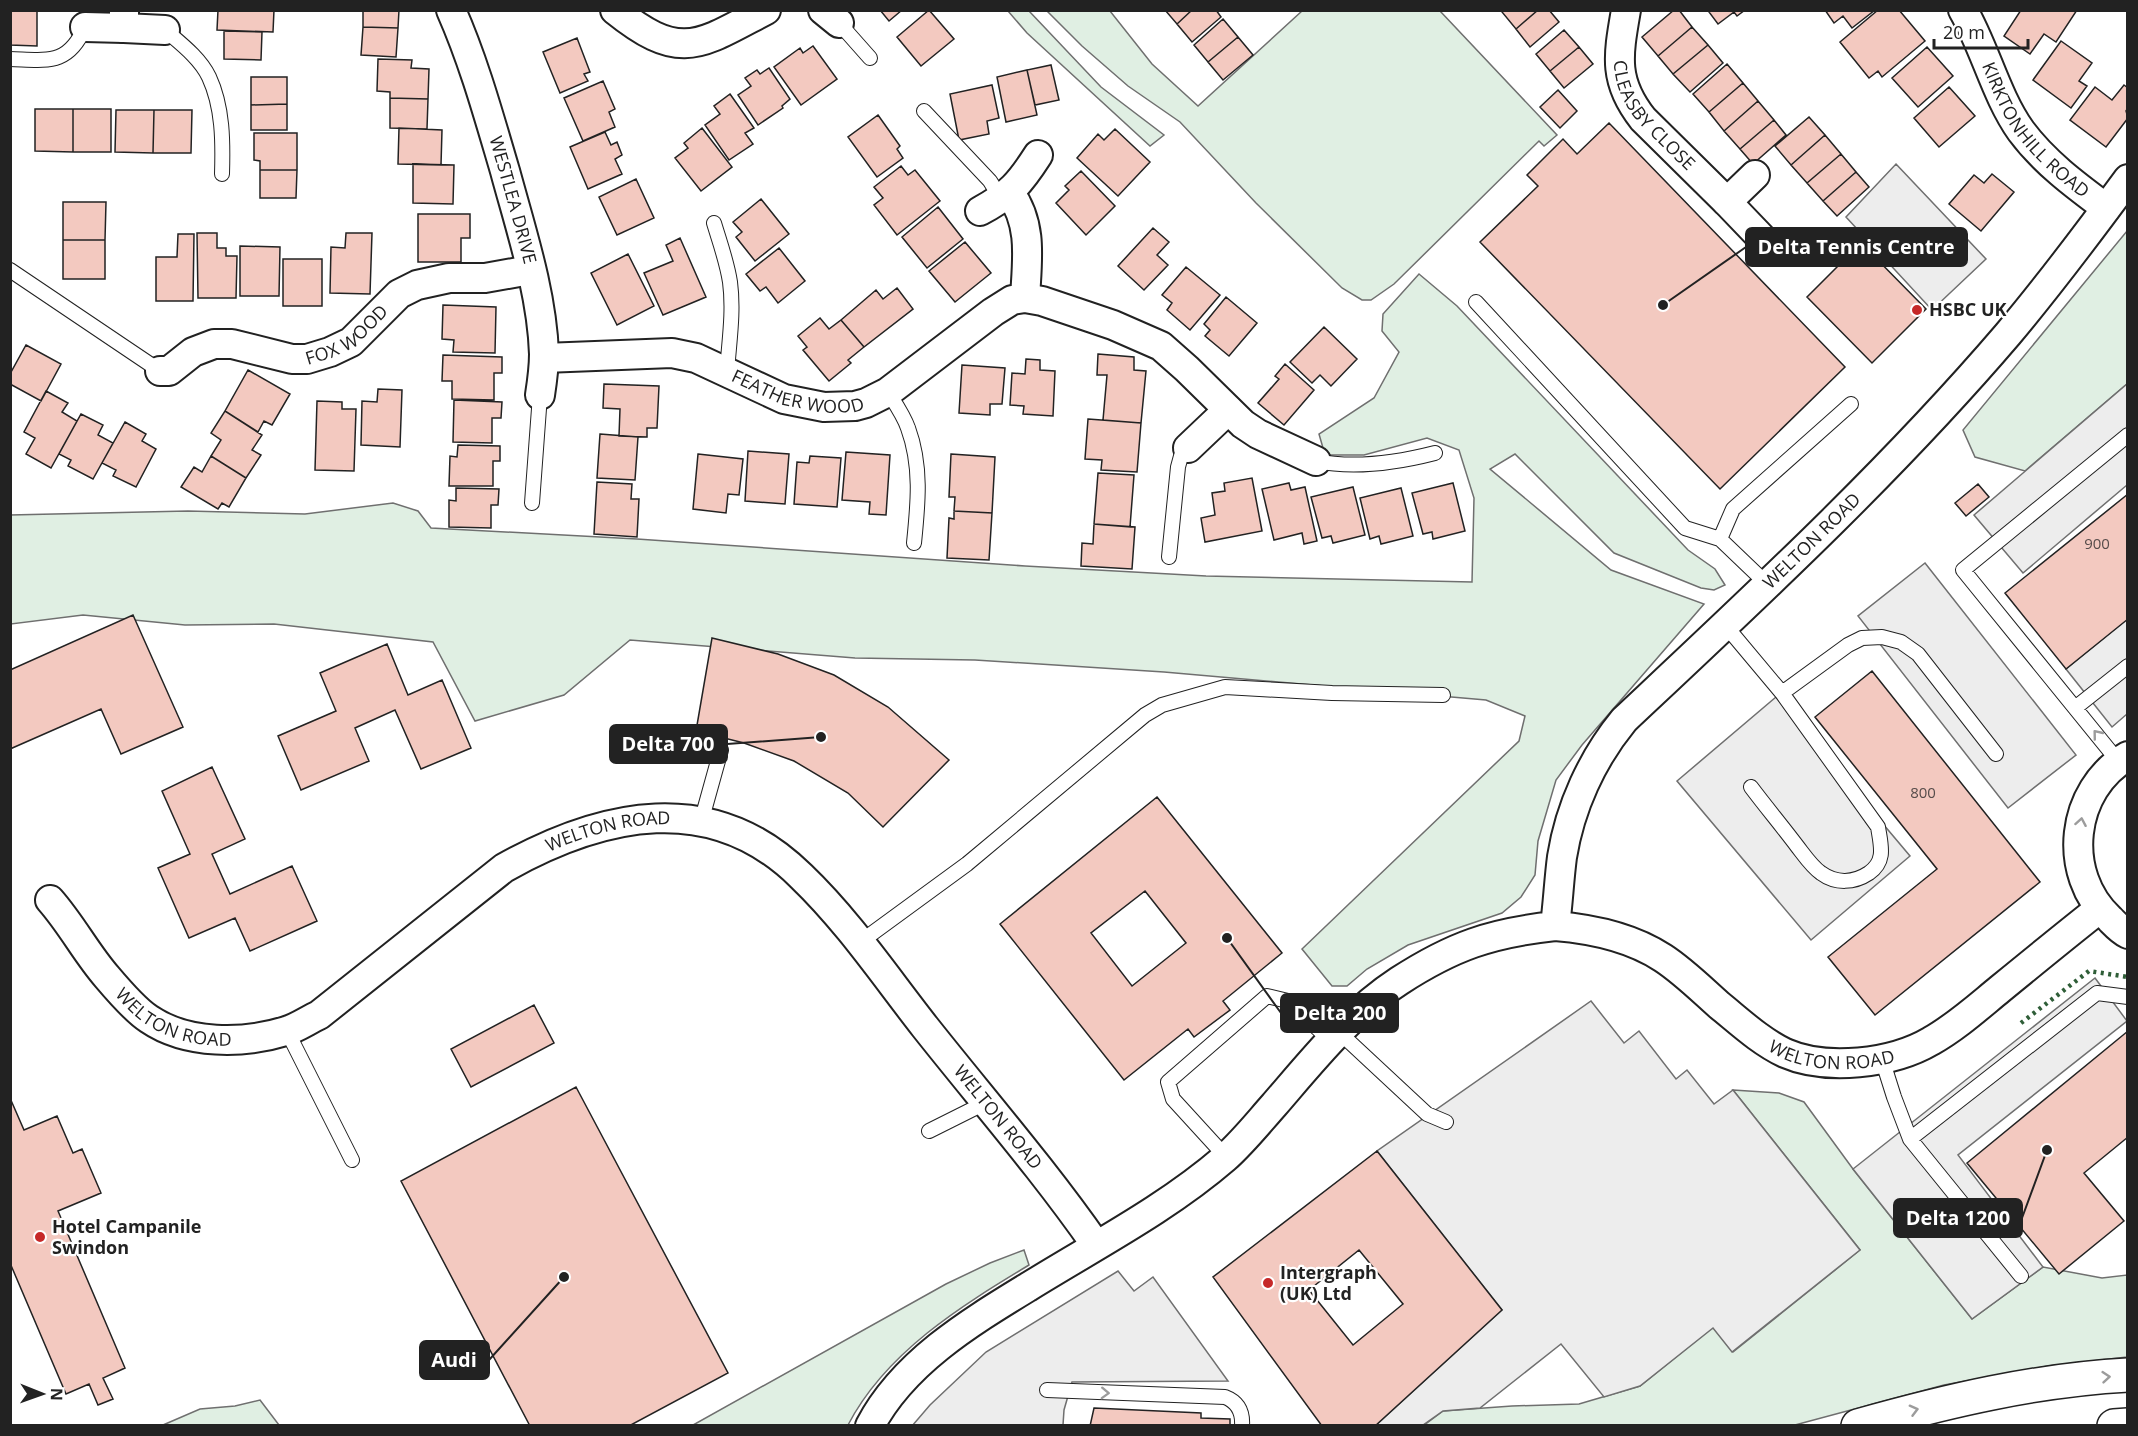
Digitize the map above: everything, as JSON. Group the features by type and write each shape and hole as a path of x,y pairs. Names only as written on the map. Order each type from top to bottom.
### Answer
{"main road":[{"path":"1858,1425 2014,1388 2127,1375"},
{"path":"2114,1425 2127,1425"}],"street":[{"path":"615,10 648,33 663,40 688,45 709,40 766,10"},
{"name":"CLEASBY CLOSE","path":"1626,10 1619,69 1633,106 1643,119 1774,251"},
{"name":"KIRKTONHILL ROAD","path":"1963,10 2020,129 2064,176 2106,208"},
{"name":"WESTLEA DRIVE","path":"459,13 492,127 540,314 544,358 540,395"},
{"path":"85,27 124,19 165,30"},
{"path":"1038,155 1022,180 997,201 1021,210 1025,222 1027,255 1025,298 1042,301 1113,325 1161,346 1228,410 1258,434 1316,461"},
{"path":"1727,202 1755,175"},
{"name":"WELTON ROAD","path":"1555,926 1562,856 1575,807 1593,765 1608,740 1624,720 1767,584 1942,408 2061,270 2127,179"},
{"name":"FOX WOOD","path":"160,371 169,370 193,352 214,344 232,344 292,359 307,359 351,342 399,294 417,285 449,278 485,278 530,270"},
{"name":"FEATHER WOOD","path":"544,358 672,353 696,358 784,399 824,407 866,404 888,392 993,312 1012,300 1025,298"},
{"path":"1188,448 1228,410"},
{"path":"2123,758 2096,785 2081,814 2077,847 2083,880 2099,909 2127,933"},
{"name":"WELTON ROAD","path":"50,900 106,975 147,1018 169,1030 211,1040 248,1039 288,1031 319,1015 495,875 533,852 575,834 615,822 645,818 717,825 742,834 773,853 800,874 837,915 985,1103 1037,1165 1096,1245"},
{"name":"WELTON ROAD","path":"870,1425 886,1398 906,1377 962,1329 1144,1216 1226,1157 1335,1037 1375,1000 1397,982 1453,950 1486,937 1516,930 1555,926 1584,928 1626,939 1663,958 1760,1038 1785,1053 1806,1060 1838,1063 1882,1059 1909,1052 1930,1042 1955,1025 2099,909"}],"lane":[{"path":"831,17 870,58"},
{"path":"10,59 54,59 70,52 79,42 85,27"},
{"path":"165,30 191,53 209,77 223,141 222,174"},
{"path":"924,111 990,181 997,201"},
{"path":"714,224 725,256 730,284 732,312 727,372"},
{"path":"10,270 160,371"},
{"path":"1476,302 1684,528 1720,539 1767,584"},
{"path":"888,392 908,426 914,448 919,501 914,543"},
{"path":"532,503 540,395"},
{"path":"1720,539 1733,509 1851,404"},
{"path":"2123,758 2075,708 1963,570 2127,435"},
{"path":"1169,557 1178,467 1181,456 1188,448"},
{"path":"1316,461 1331,464 1380,463 1435,453"},
{"path":"1725,625 1782,693 1878,827 1882,848 1879,863 1868,874 1848,882 1835,880 1821,873 1751,787"},
{"path":"1782,693 1848,645 1862,638 1882,637 1900,642 1918,654 1996,754"},
{"path":"2075,708 2127,666"},
{"path":"859,943 967,864 1161,705 1225,687 1443,696"},
{"path":"701,822 721,750"},
{"path":"1910,1139 2097,993 2127,997"},
{"path":"1226,1157 1173,1099 1168,1082 1267,996 1288,1001 1427,1114 1446,1122"},
{"path":"288,1031 310,1080 352,1160"},
{"path":"1882,1059 1910,1139 2021,1276"},
{"path":"929,1131 985,1103"},
{"path":"1047,1390 1225,1397 1237,1404 1241,1412 1242,1425"}],"green space":[{"path":"1008,11 1029,11 1101,87 1164,135 1150,146 1027,33"},
{"path":"1047,11 1110,11 1152,64 1198,106 1302,11 1440,11 1557,135 1544,146 1539,141 1394,284 1371,300 1362,300 1342,288 1256,203 1180,122 1128,86 1082,46"},
{"path":"2127,231 2127,384 2025,471 1975,457 1963,430"},
{"path":"1419,274 1457,306 1688,550 1715,569 1725,585 1714,590 1701,588 1614,553 1515,454 1490,469 1611,570 1704,604 1582,745 1556,780 1538,841 1535,875 1521,897 1502,913 1408,945 1367,969 1347,986 1332,986 1302,949 1519,741 1525,716 1486,700 1164,672 975,660 855,658 630,640 564,695 475,721 433,642 274,624 185,625 83,615 11,624 10,515 188,511 305,514 393,503 418,511 431,528 1206,576 1472,582 1474,498 1459,450 1427,438 1364,455 1325,455 1319,434 1374,398 1399,352 1382,331 1383,314"},
{"path":"1733,1090 1779,1093 1804,1102 1853,1169 1972,1319 2043,1267 2102,1278 2127,1275 2127,1357 2048,1366 1944,1385 1795,1425 1423,1426 1443,1411 1579,1404 1640,1386 1713,1327 1733,1352 1860,1250"},
{"path":"1024,1250 1029,1265 952,1314 904,1353 864,1399 848,1425 693,1425 946,1284"},
{"path":"260,1400 279,1425 163,1425 200,1409 235,1406"}],"shaded area":[{"path":"1896,164 1986,259 1932,310 1846,217"},
{"path":"2127,384 2127,485 2023,573 1974,515"},
{"path":"1925,563 2076,755 2008,808 1858,616"},
{"path":"2127,619 2127,714 2112,727 2066,669"},
{"path":"1776,697 1910,856 1811,940 1677,781"},
{"path":"2095,978 2127,1021 1958,1155 2043,1267 1972,1319 1853,1169"},
{"path":"1591,1001 1624,1043 1639,1031 1676,1079 1687,1070 1714,1104 1733,1090 1860,1250 1732,1352 1713,1328 1640,1386 1604,1397 1561,1344 1480,1408 1443,1411 1423,1425 1375,1426 1502,1310 1377,1151"},
{"path":"1118,1271 1134,1291 1153,1277 1228,1381 1072,1382 1064,1410 1063,1425 912,1426 930,1405 986,1352"}],"building":[{"path":"10,10 37,10 37,46 10,45"},
{"path":"218,10 274,10 273,32 217,30"},
{"path":"363,10 399,10 398,28 363,27"},
{"path":"880,10 902,10 889,21"},
{"path":"929,10 954,39 921,66 897,37"},
{"path":"1165,10 1192,10 1177,24"},
{"path":"1192,10 1216,10 1221,17 1192,42 1177,24"},
{"path":"1503,10 1538,10 1516,29 1502,12"},
{"path":"1538,10 1549,10 1559,22 1530,47 1516,29"},
{"path":"1674,10 1679,10 1692,27 1658,56 1642,37"},
{"path":"1712,10 1745,10 1737,16 1734,12 1718,24 1709,12"},
{"path":"1825,10 1875,10 1852,28 1843,16 1834,23"},
{"path":"1878,10 1899,10 1925,41 1882,77 1878,71 1869,78 1840,42"},
{"path":"2021,10 2077,10 2056,42 2044,34 2030,54 2004,36"},
{"path":"1223,19 1238,37 1208,62 1194,45"},
{"path":"363,27 398,28 396,57 361,55"},
{"path":"1692,27 1708,45 1673,74 1658,56"},
{"path":"1564,30 1579,47 1550,71 1536,54"},
{"path":"224,31 262,32 261,60 224,59"},
{"path":"1238,37 1253,55 1223,80 1208,62"},
{"path":"577,38 590,72 584,74 588,81 560,93 543,52"},
{"path":"2061,41 2092,63 2079,81 2087,86 2071,108 2033,80"},
{"path":"1708,45 1723,63 1690,92 1673,74"},
{"path":"813,46 837,79 801,105 774,67 800,48 803,53"},
{"path":"1579,47 1593,64 1564,88 1550,71"},
{"path":"1927,47 1953,76 1918,107 1892,78"},
{"path":"378,59 412,60 411,68 429,69 428,99 390,98 390,92 377,91"},
{"path":"1727,64 1743,83 1709,112 1693,94"},
{"path":"1051,65 1059,100 1035,105 1027,70"},
{"path":"769,68 790,99 782,106 783,108 758,125 738,95 751,86 745,78 757,70 760,74"},
{"path":"1027,70 1037,115 1006,122 997,77"},
{"path":"251,77 287,77 287,104 251,105"},
{"path":"603,81 615,109 609,112 615,127 583,141 564,98"},
{"path":"1743,83 1758,101 1724,131 1709,112"},
{"path":"992,85 999,118 987,121 989,134 959,140 950,94"},
{"path":"2124,85 2128,88 2126,111 2128,118 2106,147 2070,120 2095,87 2112,100"},
{"path":"1949,87 1975,116 1939,147 1914,118"},
{"path":"1558,90 1577,111 1560,128 1540,107"},
{"path":"730,94 754,128 745,133 753,144 729,160 705,125 720,114 714,106"},
{"path":"390,98 428,99 427,129 390,128"},
{"path":"1758,101 1774,120 1740,149 1724,131"},
{"path":"287,104 287,130 251,130 251,105"},
{"path":"35,109 73,109 73,152 35,151"},
{"path":"73,109 111,109 111,152 73,152"},
{"path":"116,110 154,110 153,153 115,152"},
{"path":"154,110 192,110 191,153 153,153"},
{"path":"878,115 900,146 897,149 903,158 877,177 848,137"},
{"path":"1809,117 1825,135 1791,165 1775,146"},
{"path":"1774,120 1786,135 1753,164 1740,149"},
{"path":"1609,123 1845,367 1720,489 1480,242 1538,186 1527,175 1563,139 1577,154"},
{"path":"399,128 442,130 441,165 398,164"},
{"path":"702,128 732,167 701,191 675,158 688,148 684,143"},
{"path":"1115,129 1150,162 1118,196 1077,158 1098,134 1104,140"},
{"path":"605,132 611,145 617,142 622,155 615,159 622,174 588,189 570,147"},
{"path":"254,133 297,133 297,170 260,170 260,161 254,160"},
{"path":"1825,135 1841,154 1807,183 1791,165"},
{"path":"1841,154 1856,172 1823,201 1807,183"},
{"path":"413,164 454,165 453,204 413,203"},
{"path":"901,166 908,175 915,170 940,201 897,235 874,205 883,198 874,187"},
{"path":"260,170 297,170 296,198 260,198"},
{"path":"1081,171 1115,206 1086,235 1056,203 1069,190 1065,186"},
{"path":"1856,172 1869,187 1837,216 1823,201"},
{"path":"1992,174 2014,192 1981,231 1949,204 1974,175 1984,183"},
{"path":"636,179 654,218 617,235 599,197"},
{"path":"761,199 789,234 755,261 736,237 742,232 733,222"},
{"path":"63,202 106,202 105,240 63,240"},
{"path":"938,207 963,239 927,268 902,237"},
{"path":"418,214 470,214 470,238 461,238 461,262 418,262"},
{"path":"1153,228 1169,242 1157,255 1168,265 1144,290 1118,266"},
{"path":"197,233 217,233 217,248 226,248 226,256 237,256 236,298 198,298"},
{"path":"346,233 372,233 370,294 330,293 331,247 345,248"},
{"path":"178,234 194,234 193,301 156,301 156,257 177,257"},
{"path":"680,238 706,297 663,315 644,273 673,261 666,245"},
{"path":"63,240 105,240 105,279 63,279"},
{"path":"965,242 991,273 955,302 929,271"},
{"path":"1861,243 1926,309 1872,363 1807,297"},
{"path":"240,246 280,247 279,296 240,296"},
{"path":"779,248 805,281 778,303 766,287 760,291 746,274"},
{"path":"628,254 654,306 617,325 591,273"},
{"path":"283,259 322,259 322,306 283,306"},
{"path":"1186,267 1220,295 1190,330 1167,310 1172,303 1162,295"},
{"path":"897,288 913,309 864,347 841,320 876,290 883,299"},
{"path":"1226,297 1257,323 1229,356 1205,336 1210,330 1204,324"},
{"path":"443,305 496,307 495,353 453,352 454,340 442,339"},
{"path":"820,318 829,329 841,320 864,347 848,360 851,363 829,381 803,350 807,347 798,336"},
{"path":"1324,327 1357,359 1331,386 1320,375 1312,383 1290,362"},
{"path":"26,345 61,364 41,401 10,384 10,374"},
{"path":"1098,354 1134,357 1134,370 1146,371 1141,423 1103,420 1107,375 1097,375"},
{"path":"443,355 502,357 502,373 494,373 494,400 452,399 452,381 442,381"},
{"path":"1026,359 1040,360 1040,370 1055,371 1053,416 1023,414 1024,406 1010,405 1012,373 1025,374"},
{"path":"1285,364 1314,390 1284,425 1258,403 1279,379 1275,376"},
{"path":"962,365 1005,368 1002,404 990,404 990,415 959,413"},
{"path":"248,370 290,394 272,425 264,421 258,432 225,411"},
{"path":"604,384 659,386 657,428 647,428 647,437 619,436 620,409 603,408"},
{"path":"378,389 402,390 400,447 361,445 362,401 377,402"},
{"path":"46,391 68,403 62,412 77,421 51,468 26,454 35,438 24,432"},
{"path":"454,400 502,402 501,418 492,418 492,443 453,442"},
{"path":"317,401 342,402 342,409 356,409 354,471 315,470"},
{"path":"225,411 262,435 252,450 261,455 246,478 211,456 221,440 211,433"},
{"path":"81,414 103,425 98,435 113,443 93,479 68,466 71,460 59,454"},
{"path":"1088,419 1141,423 1137,472 1101,470 1102,460 1085,459"},
{"path":"125,422 146,434 142,441 156,449 136,487 113,476 116,470 102,463"},
{"path":"600,434 638,437 635,480 597,478"},
{"path":"458,445 500,446 500,461 493,461 493,486 449,486 450,456 457,457"},
{"path":"748,451 789,454 785,504 745,501"},
{"path":"846,452 890,455 886,515 869,514 870,502 842,500"},
{"path":"698,454 743,459 739,495 728,494 726,513 693,509"},
{"path":"951,454 995,457 992,513 954,511 955,497 949,497"},
{"path":"211,456 246,478 229,507 222,503 218,509 181,487 194,467 202,472"},
{"path":"810,456 841,458 837,507 794,504 797,462 809,463"},
{"path":"1098,473 1134,475 1130,527 1094,524"},
{"path":"1252,478 1262,531 1205,542 1201,518 1215,515 1212,493 1225,491 1224,483"},
{"path":"597,482 632,484 631,499 639,499 637,537 594,534"},
{"path":"1289,483 1291,490 1305,487 1317,541 1304,544 1302,533 1274,540 1262,489"},
{"path":"1453,483 1465,531 1433,539 1432,532 1423,534 1412,493"},
{"path":"1978,484 1989,497 1966,516 1955,503"},
{"path":"1353,487 1365,535 1333,543 1331,536 1322,538 1311,497"},
{"path":"456,488 499,489 498,505 491,505 491,528 449,527 449,500 456,501"},
{"path":"1401,488 1413,536 1381,544 1379,536 1370,539 1360,498"},
{"path":"2128,494 2128,619 2066,669 2005,593"},
{"path":"954,511 992,513 989,560 947,558 949,518 954,519"},
{"path":"1094,524 1135,527 1132,569 1081,566 1082,543 1093,544"},
{"path":"133,615 183,727 121,754 101,709 10,749 10,670"},
{"path":"712,638 778,654 834,675 888,707 949,760 883,827 848,793 794,761 744,743 696,731"},
{"path":"387,644 408,695 442,680 471,748 421,769 395,710 355,728 369,761 301,790 278,736 336,711 320,673"},
{"path":"1872,671 2040,882 1875,1015 1828,957 1937,869 1815,717"},
{"path":"212,767 245,839 212,854 230,894 292,866 317,921 250,951 235,918 189,938 158,868 190,854 162,791"},
{"path":"1157,797 1282,953 1223,1001 1230,1010 1194,1037 1188,1029 1124,1080 1000,924","holes":["1145,891 1186,943 1132,986 1091,933"]},
{"path":"534,1005 554,1043 471,1087 451,1049"},
{"path":"2128,1031 2128,1137 2084,1173 2124,1221 2059,1274 1967,1163"},
{"path":"576,1087 728,1373 629,1426 530,1426 401,1181"},
{"name":"Hotel Campanile Swindon","path":"10,1098 24,1130 57,1116 73,1153 82,1149 101,1193 58,1211 125,1368 103,1378 113,1399 98,1405 89,1384 66,1394 10,1263"},
{"name":"Intergraph (UK) Ltd","path":"1377,1151 1502,1310 1375,1426 1322,1426 1213,1277","holes":["1359,1250 1403,1304 1353,1345 1309,1290"]},
{"path":"1094,1408 1201,1413 1201,1418 1230,1419 1230,1426 1090,1426"}],"hedge":[{"path":"2021,1023 2089,971 2128,977"}],"place":[{"name":"Delta Tennis Centre","path":"1663,305"},
{"name":"HSBC UK","path":"1917,310"},
{"name":"Delta 700","path":"821,737"},
{"name":"Delta 200","path":"1227,938"},
{"name":"Delta 1200","path":"2047,1150"},
{"name":"Hotel Campanile Swindon","path":"40,1237"},
{"name":"Audi","path":"564,1277"},
{"name":"Intergraph (UK) Ltd","path":"1268,1283"}]}
